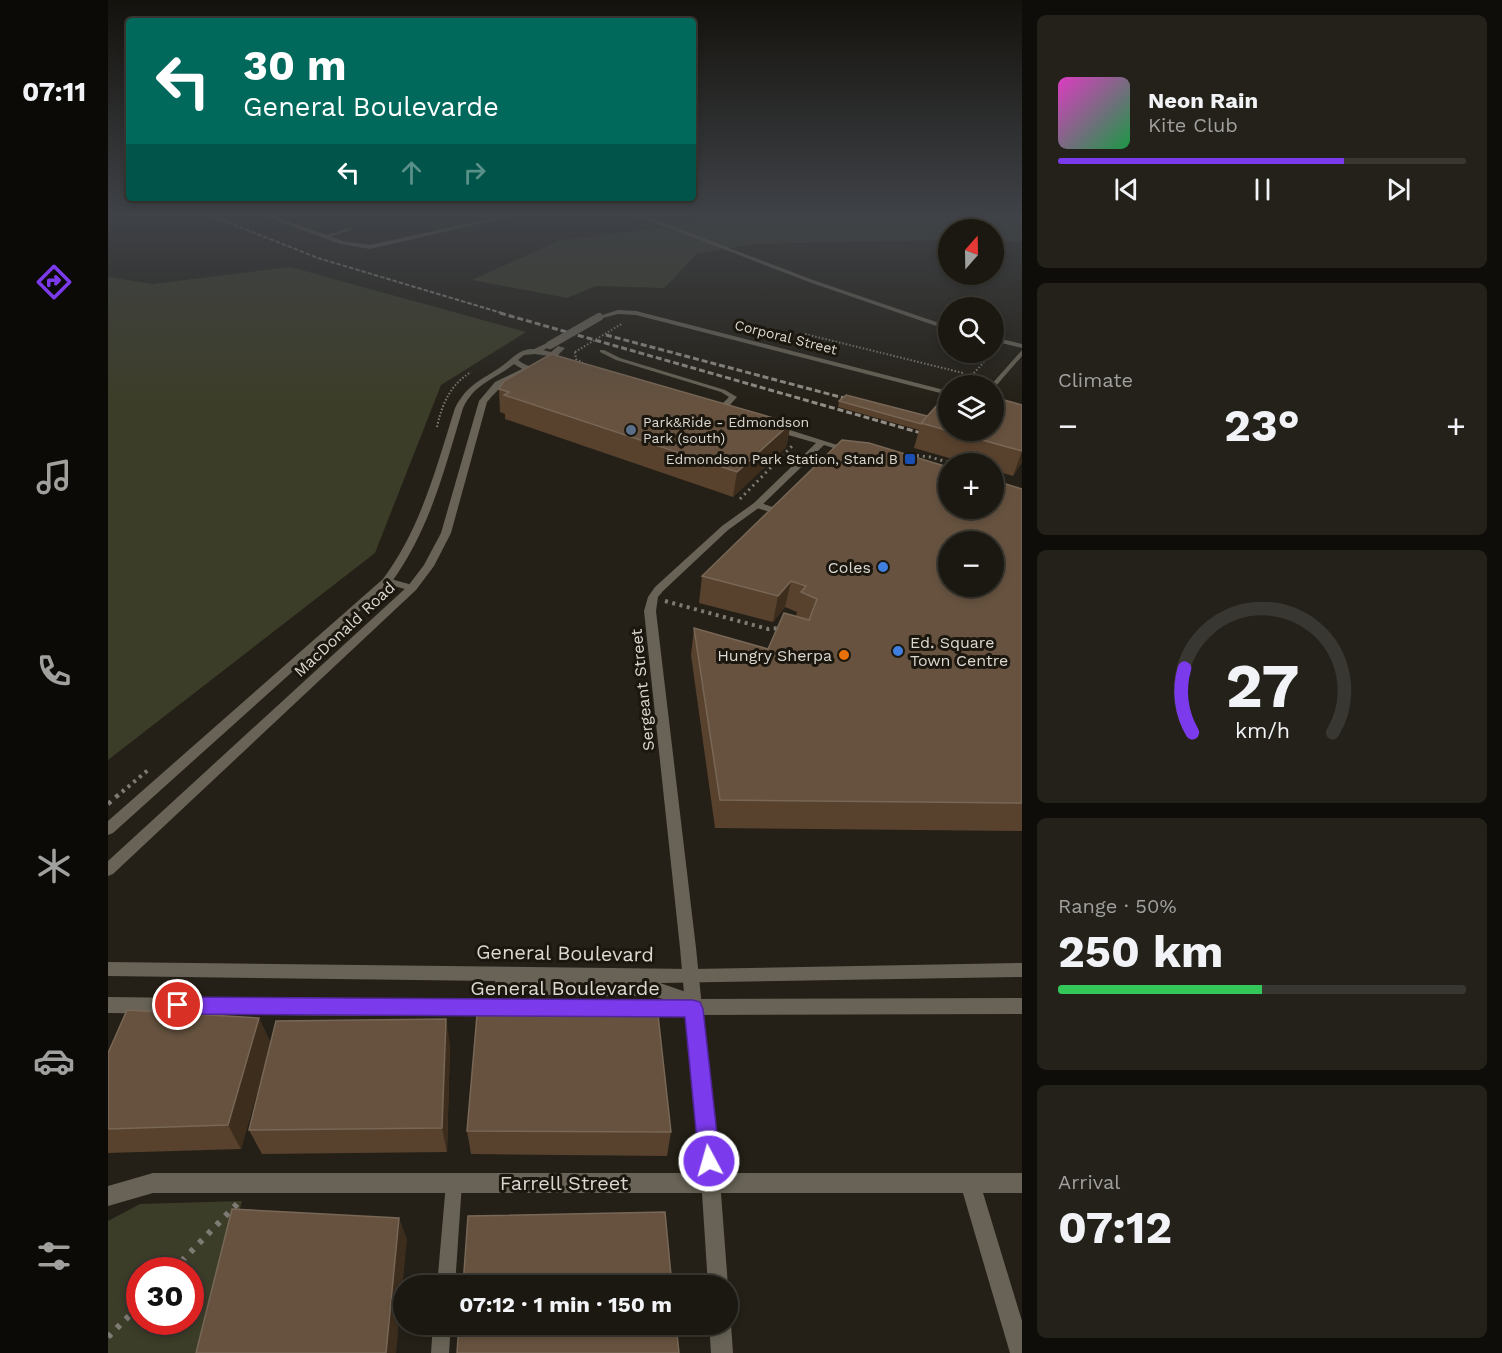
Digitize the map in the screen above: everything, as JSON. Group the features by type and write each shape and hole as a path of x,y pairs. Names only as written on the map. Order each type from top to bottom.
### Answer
{"street":[{"path":"807,278 938,324"},
{"name":"Corporal Street","path":"602,318 618,312 641,314 938,390"},
{"path":"534,351 602,318"},
{"path":"560,361 561,348 602,318"},
{"path":"1004,342 1022,346"},
{"path":"534,351 560,361"},
{"name":"MacDonald Road","path":"108,829 387,581 408,554 422,526 462,401 481,381 515,361 518,355 534,351"},
{"path":"515,361 519,366 529,369 544,368 560,361"},
{"name":"MacDonald Road","path":"108,870 412,588 429,566 446,533 483,400 498,384 529,369"},
{"path":"708,409 730,415"},
{"path":"764,425 863,454"},
{"path":"653,597 725,528 757,505 822,442"},
{"path":"757,505 798,519"},
{"path":"387,581 412,588"},
{"name":"Sergeant Street","path":"653,597 650,611 652,634 681,902 693,976 693,1009 712,1183 717,1275"},
{"name":"General Boulevard","path":"108,969 693,976 1022,969"},
{"path":"474,973 538,987 652,988 680,997 693,1009"},
{"name":"General Boulevarde","path":"108,1005 693,1009 1022,1006"},
{"name":"Farrell Street","path":"108,1196 153,1183 1022,1183"},
{"path":"970,1183 1021,1353"},
{"path":"721,1335 722,1353"}],"lane":[{"path":"602,351 618,359 723,391 733,398 719,412"},
{"path":"1002,375 1022,352"},
{"path":"447,1275 454,1183"},
{"path":"440,1353 441,1335"}],"path":[{"path":"587,365 576,359 575,352 622,323"},
{"path":"805,334 963,373"},
{"path":"972,375 983,363"},
{"path":"434,436 446,396 460,380 477,370"},
{"path":"897,452 938,459"},
{"path":"653,597 768,629 781,628"},
{"path":"108,804 152,766"},
{"path":"186,1257 259,1182"},
{"path":"108,1337 126,1319"}],"green space":[{"path":"108,278 153,284 200,278 330,278 526,332 441,385 375,553 108,760"},
{"path":"476,278 674,278 664,288 596,286 567,298 472,280"},
{"path":"242,1201 201,1353 108,1353 108,1221 140,1204"}],"building":[{"path":"551,354 791,423 737,472 504,395 509,392 499,389 504,381"},
{"path":"846,395 927,416 921,424 839,401"},
{"path":"1004,400 1022,405 1022,451 986,441 1004,441"},
{"path":"938,404 938,428 921,423"},
{"name":"Ed. Square Town Centre","path":"842,440 869,443 938,464 938,519 1004,519 1004,483 1022,489 1022,803 720,800 694,628 768,649 784,613 809,620 817,599 801,592 806,586 791,581 778,596 702,576"},
{"path":"127,1010 259,1018 228,1125 108,1129 108,1053"},
{"path":"477,1015 658,1015 671,1132 467,1131"},
{"path":"446,1019 442,1128 249,1130 276,1021"},
{"path":"232,1209 399,1218 386,1353 196,1353 200,1335 204,1335 204,1321"},
{"path":"665,1212 671,1275 464,1275 468,1216"},
{"path":"458,1335 677,1335 679,1353 457,1353"}],"railway":[{"path":"385,278 505,314"},
{"path":"500,313 935,437"},
{"path":"606,335 859,402"}],"place":[{"name":"Park&Ride - Edmondson Park (south)","path":"631,430"},
{"name":"Edmondson Park Station, Stand B","path":"910,459"},
{"name":"Coles","path":"883,567"},
{"name":"Ed. Square Town Centre","path":"898,651"},
{"name":"Hungry Sherpa","path":"844,655"}],"route":[{"path":"178,1005 693,1009 709,1161"}]}
